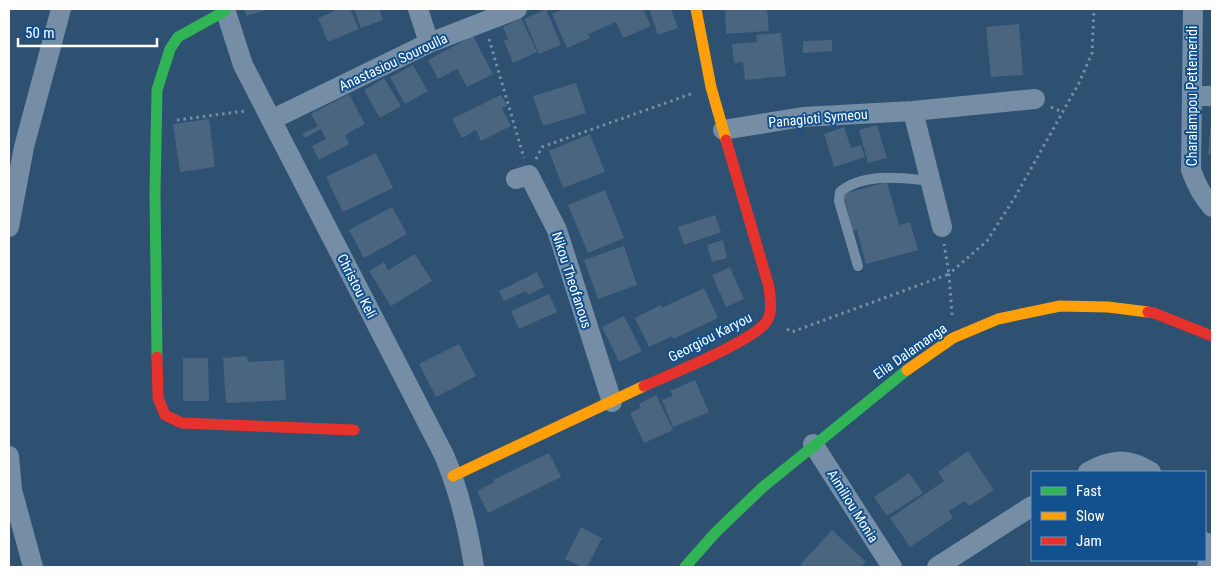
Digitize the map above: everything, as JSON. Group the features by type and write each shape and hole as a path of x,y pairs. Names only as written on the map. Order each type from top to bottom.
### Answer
{"street":[{"path":"9,226 24,147 61,9"},
{"path":"418,9 430,43"},
{"name":"Anastasiou Souroulla","path":"268,114 430,43 517,9"},
{"name":"Georgiou Karyou","path":"453,476 737,343 762,328 769,319 771,302 769,286 711,87 696,9"},
{"name":"Charalampou Pettemeridi","path":"1193,9 1191,170 1196,184 1212,207"},
{"path":"225,10 178,37 170,49 157,90 155,192 158,398 165,415 182,423 354,430"},
{"name":"Christou Keli","path":"225,10 243,65 444,455 461,498 474,567"},
{"path":"1192,96 1212,96"},
{"name":"Panagioti Symeou","path":"723,130 803,117 914,111 1035,99"},
{"path":"914,111 942,227"},
{"name":"Nikou Theofanous","path":"522,177 557,230 612,402"},
{"name":"Elia Dalamanga","path":"684,567 716,532 764,486 894,379 953,338 998,320 1060,306 1108,307 1154,313 1212,336"},
{"name":"Aimiliou Monia","path":"814,444 892,567"},
{"path":"9,456 12,490 33,567"},
{"path":"1090,471 1112,462 1125,461 1135,463 1149,471"},
{"path":"937,567 1031,507"},
{"path":"1206,546 1209,560 1207,567"}],"lane":[{"path":"858,266 839,201 840,192 848,185 885,177 931,181"}],"path":[{"path":"769,319 792,332 949,274 987,242 1015,197 1074,90 1092,53 1094,9"},
{"path":"484,22 522,177"},
{"path":"522,177 542,147 711,87"},
{"path":"157,122 268,114"},
{"path":"942,227 949,274 953,338"}],"building":[{"path":"244,9 268,9 247,16"},
{"path":"334,9 350,9 359,29 328,42 318,18 335,11"},
{"path":"354,9 379,9 383,20 361,28"},
{"path":"546,9 561,45 539,54 524,19"},
{"path":"563,9 643,9 651,26 623,38 616,22 588,34 590,38 567,48 552,14"},
{"path":"649,9 671,9 678,28 658,35"},
{"path":"725,9 767,9 769,31 726,34"},
{"path":"521,18 537,52 513,63 504,41 508,39 503,27"},
{"path":"1019,24 1023,75 991,77 986,27"},
{"path":"781,33 786,76 745,80 743,62 734,63 732,44 757,42 756,35"},
{"path":"473,36 493,74 467,87 457,69 438,79 428,60"},
{"path":"832,40 832,51 803,53 803,41"},
{"path":"413,65 428,91 405,104 390,77"},
{"path":"384,78 401,106 380,118 364,90"},
{"path":"576,83 586,113 543,126 533,96"},
{"path":"349,94 365,124 345,135 349,144 319,160 312,146 326,139 321,129 305,138 302,134 318,126 311,114"},
{"path":"501,95 507,106 502,108 511,126 481,141 476,130 462,138 452,119"},
{"path":"209,119 215,167 180,172 173,124"},
{"path":"1212,121 1212,155 1208,154"},
{"path":"877,125 887,158 868,163 859,130"},
{"path":"844,127 851,148 861,145 865,157 834,167 824,134"},
{"path":"590,134 605,172 563,188 549,151"},
{"path":"376,153 393,188 343,212 326,177"},
{"path":"887,182 899,225 910,222 918,250 866,264 857,230 853,231 843,194"},
{"path":"605,190 624,238 588,253 568,205"},
{"path":"392,207 407,234 364,258 349,230"},
{"path":"715,215 721,232 684,245 678,227"},
{"path":"723,240 727,258 712,262 707,245"},
{"path":"624,246 637,285 598,299 584,260"},
{"path":"415,254 432,281 391,306 369,271 384,262 388,270"},
{"path":"730,267 744,299 726,307 712,275"},
{"path":"537,272 544,287 528,295 526,291 504,301 499,291"},
{"path":"704,288 718,318 673,339 672,336 649,347 635,318 661,305 662,308"},
{"path":"549,294 557,312 519,329 511,311"},
{"path":"624,316 642,351 619,362 602,327"},
{"path":"459,344 476,376 436,397 419,364"},
{"path":"247,356 248,362 284,360 286,400 226,403 223,358"},
{"path":"183,358 208,358 209,401 183,401"},
{"path":"695,380 709,412 673,427 662,400 673,396 670,391"},
{"path":"656,395 673,430 644,443 630,413 641,408 639,404"},
{"path":"968,451 994,490 969,506 965,501 949,511 953,518 910,547 890,518 944,481 938,472"},
{"path":"549,453 561,477 488,513 477,491 495,482 493,480"},
{"path":"909,473 923,493 887,516 874,497"},
{"path":"581,527 602,538 587,567 582,567 565,559"},
{"path":"832,530 866,562 861,567 803,567 800,565"}],"traffic: fast":[{"path":"157,357 155,192 157,90 170,49 178,37 225,11"},
{"path":"685,567 716,532 763,487 907,370"}],"traffic: slow":[{"path":"696,9 711,87 726,140"},
{"path":"907,370 953,338 998,319 1060,306 1108,307 1148,312"},
{"path":"453,476 644,386"}],"traffic: jam":[{"path":"644,386 746,338 759,329 769,317 771,304 769,287 726,140"},
{"path":"1148,312 1212,336"},
{"path":"157,357 158,398 165,415 182,423 354,430"}]}
